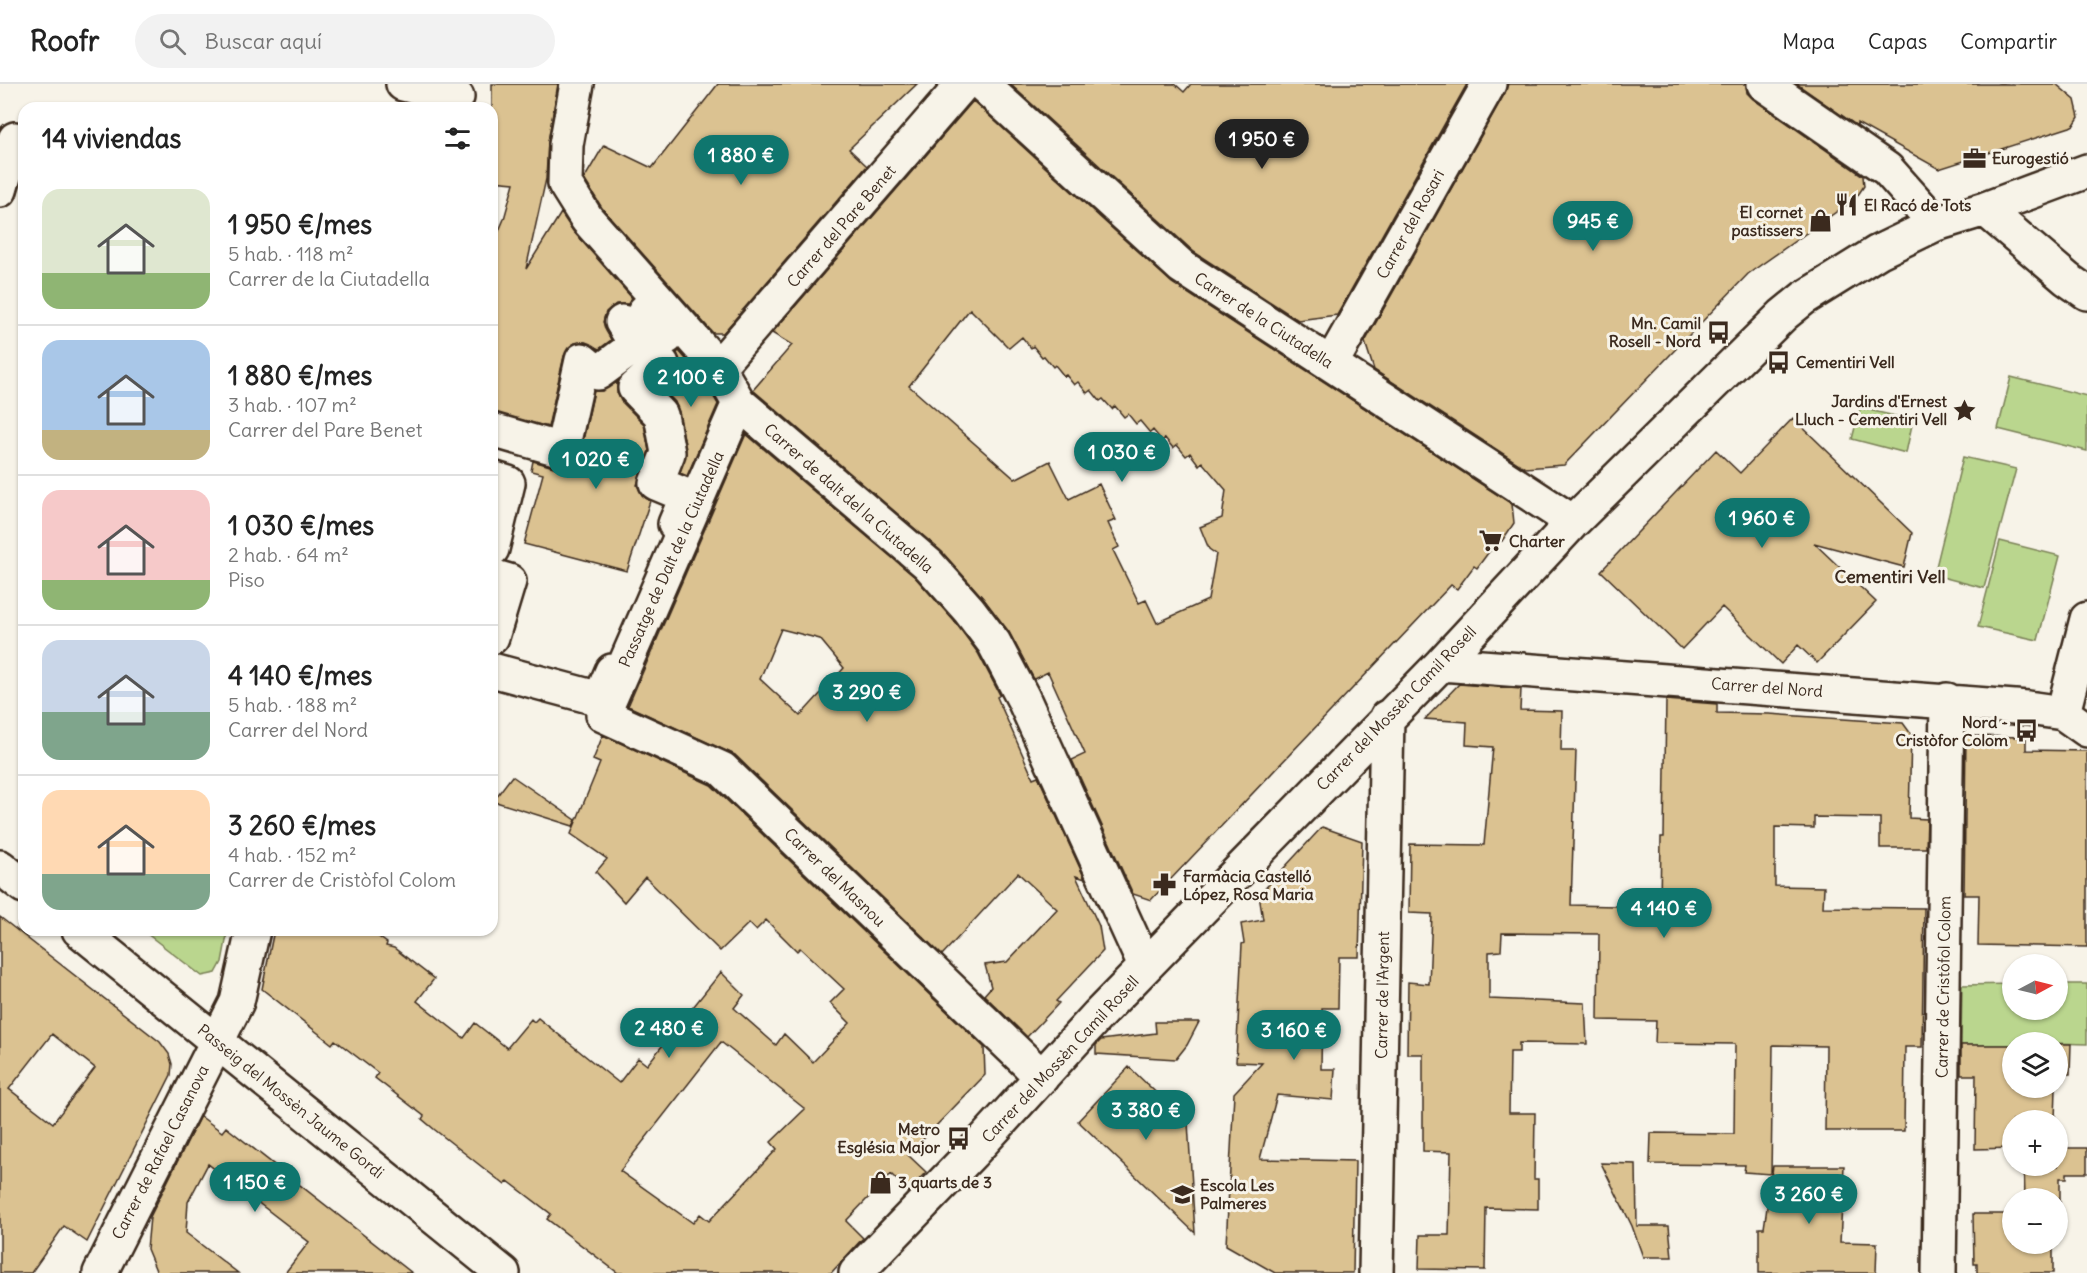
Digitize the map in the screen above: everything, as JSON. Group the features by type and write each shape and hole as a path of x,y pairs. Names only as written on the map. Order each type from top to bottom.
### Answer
{"street":[{"path":"403,84 457,96"},
{"name":"Carrer de dalt del la Ciutadella","path":"577,84 566,145 565,184 587,219 718,367 739,403 928,564 969,610 994,643 1023,698 1145,966"},
{"name":"Carrer del Pare Benet","path":"718,367 963,84"},
{"name":"Carrer de la Ciutadella","path":"982,84 1182,267 1573,522"},
{"name":"Carrer del Rosari","path":"1331,364 1489,84"},
{"path":"1764,84 1887,169 1936,225"},
{"path":"0,190 13,139"},
{"name":"Carrer del Mossèn Camil Rosell","path":"856,1273 1145,966 1441,664 1573,522 1751,345 1804,298 1878,252 1936,225 2087,171"},
{"path":"1985,209 2067,279 2087,293"},
{"path":"498,432 562,450 582,360 598,373 614,363 636,345 622,322 640,326 644,322 645,311 667,337 656,337 653,340 653,353 662,364 635,388 661,415 668,453 656,483 687,496 600,699 498,672"},
{"name":"Passatge de Dalt de la Ciutadella","path":"603,715 739,403"},
{"path":"498,480 508,483 498,524"},
{"path":"498,578 509,581 498,617"},
{"path":"2075,722 2087,619"},
{"name":"Carrer del Nord","path":"1441,664 1947,700 2075,722"},
{"name":"Carrer de Cristòfol Colom","path":"1939,1273 1947,700"},
{"name":"Carrer del Masnou","path":"603,715 722,769 1042,1077"},
{"name":"Carrer de l'Argent","path":"1376,1273 1387,717"},
{"path":"0,867 18,881"},
{"name":"Passeig del Mossèn Jaume Gordi","path":"86,936 503,1273"},
{"name":"Carrer de Rafael Casanova","path":"100,1273 237,1002 252,936"}],"green space":[{"path":"2011,377 2087,396 2087,451 1998,429"},
{"path":"1860,408 1913,420 1906,453 1852,439"},
{"path":"1963,457 2016,469 1984,588 1934,575"},
{"path":"2000,541 2060,556 2038,640 1978,627"},
{"path":"150,936 227,936 222,962 216,973 202,976"},
{"path":"2002,984 2002,1020 2068,1020 2068,984 2087,984 2087,1044 2068,1043 2068,1032 2002,1032 2002,1045 1961,1045 1962,985"}],"building":[{"path":"492,84 558,84 548,142 546,179 526,269 561,213 573,231 632,298 628,304 616,304 606,312 603,322 611,340 599,349 585,342 575,343 568,348 564,356 548,427 498,414 498,233 514,183 498,182 498,102 492,102"},
{"path":"718,84 917,84 849,149 867,166 723,333 713,333 602,208 584,179 604,145 652,168"},
{"path":"1010,84 1175,84 1184,92 1191,84 1467,84 1337,315 1298,320 1194,252"},
{"path":"1508,84 1746,84 1747,93 1753,99 1863,176 1864,186 1856,198 1748,274 1564,465 1525,468 1374,370 1365,342"},
{"path":"1797,84 2056,84 2075,100 2079,117 2070,127 1939,169 1857,123 1857,126"},
{"path":"973,101 1172,283 1512,504 1514,523 1502,541 1500,540 1493,551 1491,549 1477,568 1474,566 1457,589 1451,585 1151,900 1133,894 1072,760 1085,754 1048,672 1034,679 1009,632 983,598 942,552 753,390 792,345 772,333","holes":["970,309 1009,348 1022,337 1031,348 1033,346 1074,385 1078,382 1087,393 1091,390 1100,401 1103,399 1112,409 1115,406 1124,417 1128,414 1136,424 1140,421 1150,433 1153,430 1162,441 1165,438 1173,448 1177,445 1186,456 1190,453 1199,465 1202,462 1226,490 1222,518 1200,527 1209,549 1216,554 1208,600 1157,623 1146,600 1139,603 1113,550 1119,547 1108,523 1116,520 1099,484 1069,499 1050,461 1015,479 909,386"]},
{"path":"679,351 704,380 718,404 687,476 680,473 686,450 679,412 675,402 662,389 679,371 680,361 677,353"},
{"path":"617,382 617,392 621,401 644,424 649,451 637,485 642,495 650,501 627,571 524,544 543,474 531,471 533,461 557,468 566,468 575,463 580,454 594,391 602,391"},
{"path":"1793,418 1912,533 1904,567 1814,543 1876,602 1817,663 1798,645 1781,664 1722,607 1682,649 1601,571 1716,450 1740,473"},
{"path":"746,434 915,577 955,622 978,653 1000,695 997,697 1033,778 1038,776 1085,879 1076,876 1099,926 1103,951 1056,1001 1059,1003 1027,1037 984,995 991,987 985,965 1007,962 1057,909 1018,873 942,955 735,755 628,706","holes":["781,629 820,639 844,668 800,716 760,679"]},
{"path":"1459,684 1521,689 1520,710 1562,711 1561,751 1576,751 1571,905 1660,907 1661,837 1664,837 1666,700 1717,704 1717,713 1903,723 1911,734 1909,818 1927,819 1926,848 1880,848 1880,818 1814,817 1814,828 1775,827 1775,886 1824,887 1823,907 1924,908 1922,1047 1905,1047 1904,1131 1825,1131 1826,1046 1773,1045 1771,1174 1744,1172 1745,1165 1650,1164 1651,1133 1734,1134 1735,1044 1655,1043 1656,1021 1598,1020 1599,934 1502,933 1501,951 1489,952 1489,999 1585,1003 1587,1044 1519,1043 1519,1052 1510,1052 1509,1113 1535,1113 1534,1179 1538,1179 1538,1209 1486,1208 1485,1270 1419,1269 1420,1235 1449,1235 1451,1152 1423,1151 1423,1054 1407,1054 1408,982 1429,984 1432,914 1409,913 1410,844 1484,845 1493,747 1466,745 1467,722 1425,719"},
{"path":"603,735 711,785 984,1047 985,1075 908,1155 926,1172 908,1191 891,1174 846,1221 863,1238 831,1273 618,1273 547,1219 551,1214 508,1181 505,1185 435,1130 422,1119 424,1116 375,1078 378,1073 335,1040 332,1044 262,989 273,936 377,936 387,943 386,946 394,948 434,979 417,1001 464,1038 475,1023 507,1048 531,1019 534,1022 538,1018 619,1083 638,1058 647,1065 721,972 744,995 734,1008 776,1045 784,1034 813,1062 850,1023 830,1003 844,989 800,948 797,951 766,920 756,930 749,923 720,951 645,877 624,902 596,872 607,859 571,834 600,763 593,760","holes":["721,1042 805,1109 771,1142 777,1149 709,1221 700,1214 693,1223 620,1171"]},
{"path":"1966,736 2026,737 2026,750 2087,751 2087,947 1978,945 1979,895 1964,895"},
{"path":"512,776 576,820 573,826 498,803 498,794"},
{"path":"1322,827 1362,841 1359,957 1339,957 1338,1008 1322,1008 1321,1069 1335,1069 1333,1100 1277,1095 1260,1159 1355,1161 1353,1273 1275,1273 1226,1245 1234,1093 1262,1063 1236,1062 1242,944 1244,943 1241,924 1263,920 1259,895"},
{"path":"0,917 18,931 18,936 24,936 160,1042 169,1054 172,1064 171,1075 87,1242 64,1226 31,1273 0,1273","holes":["52,1034 95,1068 53,1123 9,1089"]},
{"path":"1155,1022 1199,1022 1187,1045 1176,1059 1096,1054 1096,1045 1101,1040 1156,1033"},
{"path":"2068,1044 2071,1044 2070,1074 2068,1074"},
{"path":"1961,1045 2002,1045 2002,1098 2056,1098 2055,1110 2002,1110 2002,1148 1975,1149 1976,1075 1961,1075"},
{"path":"1129,1067 1188,1123 1195,1233 1078,1121"},
{"path":"200,1116 222,1132 226,1127 412,1273 285,1273 309,1242 208,1164 188,1202 186,1233 238,1273 157,1273 147,1249 150,1217"},
{"path":"2068,1148 2087,1148 2087,1173 2068,1173"},
{"path":"1601,1163 1636,1164 1637,1226 1669,1226 1672,1257 1643,1257 1632,1226"},
{"path":"1773,1166 1844,1166 1840,1242 1877,1243 1876,1273 1759,1273 1759,1228 1764,1228"},
{"path":"2024,1176 2067,1176 2067,1178 2060,1178 2060,1188 2025,1188"},
{"path":"1973,1214 2002,1214 2002,1254 2053,1254 2053,1273 1977,1273 1977,1264 1974,1264"}],"place":[{"name":"Eurogestió","path":"1974,158"},
{"name":"El Racó de Tots","path":"1846,205"},
{"name":"El cornet pastissers","path":"1821,221"},
{"name":"Mn. Camil Rosell - Nord","path":"1719,332"},
{"name":"Cementiri Vell","path":"1778,362"},
{"name":"Jardins d'Ernest Lluch - Cementiri Vell","path":"1965,410"},
{"name":"Charter","path":"1491,541"},
{"name":"Nord - Cristòfor Colom","path":"2026,731"},
{"name":"Farmàcia Castelló López, Rosa Maria","path":"1165,885"},
{"name":"Metro Església Major","path":"958,1138"},
{"name":"3 quarts de 3","path":"880,1182"},
{"name":"Escola Les Palmeres","path":"1182,1194"}],"district":[{"name":"Cementiri Vell","path":"1890,577"}]}
